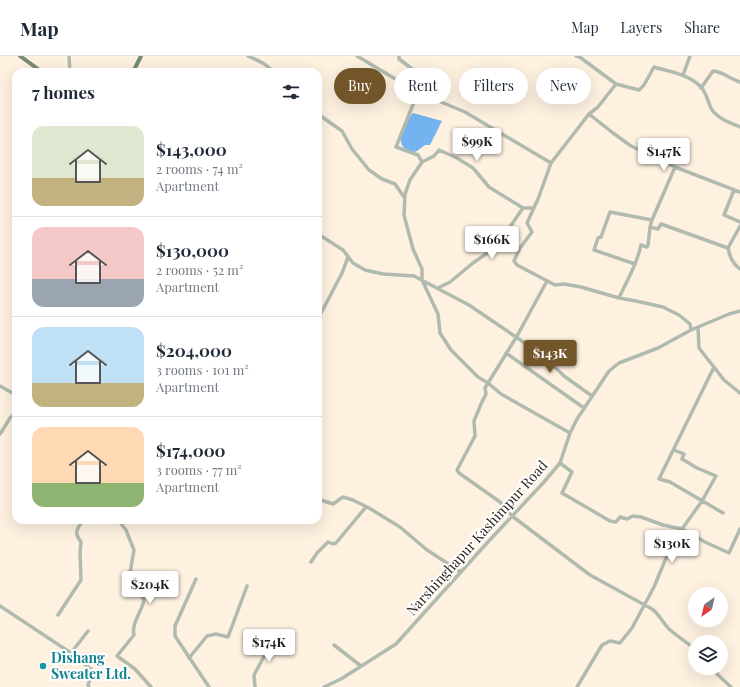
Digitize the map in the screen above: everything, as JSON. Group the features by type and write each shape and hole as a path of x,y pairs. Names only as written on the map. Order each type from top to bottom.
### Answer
{"main road":[{"path":"20,56 36,68"},
{"path":"135,68 141,56"}],"street":[{"path":"69,56 70,68"},
{"path":"248,56 262,62 270,68"},
{"path":"358,56 394,78"},
{"path":"399,56 399,59 411,68"},
{"path":"576,56 581,58 616,84 639,90 644,85 654,67 683,75 702,88 713,111 719,116 740,127"},
{"path":"683,75 690,56"},
{"path":"702,88 713,71 721,72 733,80 740,82"},
{"path":"616,84 598,107 589,114 551,163 527,222 532,232 520,248 514,261 517,265 555,285 564,284 581,287 619,298 663,307 680,315 690,324 691,330"},
{"path":"412,104 396,147 418,155 422,162"},
{"path":"446,104 466,112 551,163"},
{"path":"589,114 631,146 675,167 740,192"},
{"path":"322,117 342,131 357,156 369,170 382,179 395,184 405,198"},
{"path":"533,208 523,208 489,187 473,168 457,158 439,150 434,156 422,162 410,180 405,194 404,215 412,249 422,269 422,280 438,314 440,333 452,350 478,377 501,394 570,433"},
{"path":"619,298 625,284 629,279 641,245 647,247 648,245 652,220 675,167"},
{"path":"734,190 724,215 740,222"},
{"path":"438,288 450,282 473,262 486,254 505,234 523,208"},
{"path":"635,264 594,250 598,238 601,237 610,212 652,220"},
{"path":"650,227 658,229 661,224 728,248"},
{"path":"740,226 728,248 730,257 740,269"},
{"path":"322,237 343,250 353,263 365,270 383,274 414,276 469,305 490,320 517,336 541,354 564,376 592,396"},
{"path":"322,311 342,273 348,257"},
{"path":"548,281 485,388 486,394 474,422 475,436 457,470 459,473 500,502 512,516 590,575 659,614 670,630 688,644"},
{"name":"Narshinghapur Kashimpur Road","path":"324,687 341,679 396,644 544,482 560,463 570,433 608,371 619,363 658,348 691,330 740,311"},
{"path":"698,327 700,348 724,380 740,393"},
{"path":"506,353 584,408"},
{"path":"714,367 659,479 670,482 723,513"},
{"path":"0,386 12,393"},
{"path":"0,434 12,416"},
{"path":"577,687 602,645 610,641 620,643 624,640 632,628 645,605 666,558 682,529 702,502 716,476 697,468 682,459 684,454 674,450"},
{"path":"560,463 572,472 562,493 610,521 616,522 620,517 627,519 633,516 641,517 663,525 682,529 704,542 729,553 740,529"},
{"path":"322,500 333,504 343,497 353,500 400,527 427,550 461,572"},
{"path":"311,562 328,542 333,544 336,543 366,507"},
{"path":"58,615 81,580 81,542 76,535 76,531 80,524"},
{"path":"121,524 126,530 134,550 130,573 144,600 133,630 134,635 117,656 135,669 151,687"},
{"path":"196,579 175,626 175,636 209,687"},
{"path":"190,658 207,636 216,634 228,637 247,586"},
{"path":"0,606 71,653 92,670 88,685 89,687"},
{"path":"71,653 88,631"},
{"path":"255,687 254,675 274,638"},
{"path":"334,645 360,666"},
{"path":"718,675 731,687"}],"water":[{"path":"413,113 442,121 430,145 425,145 415,152 411,152 404,148 401,139 405,127"}],"place":[{"name":"Dishang Sweater Ltd.","path":"43,666"}]}
